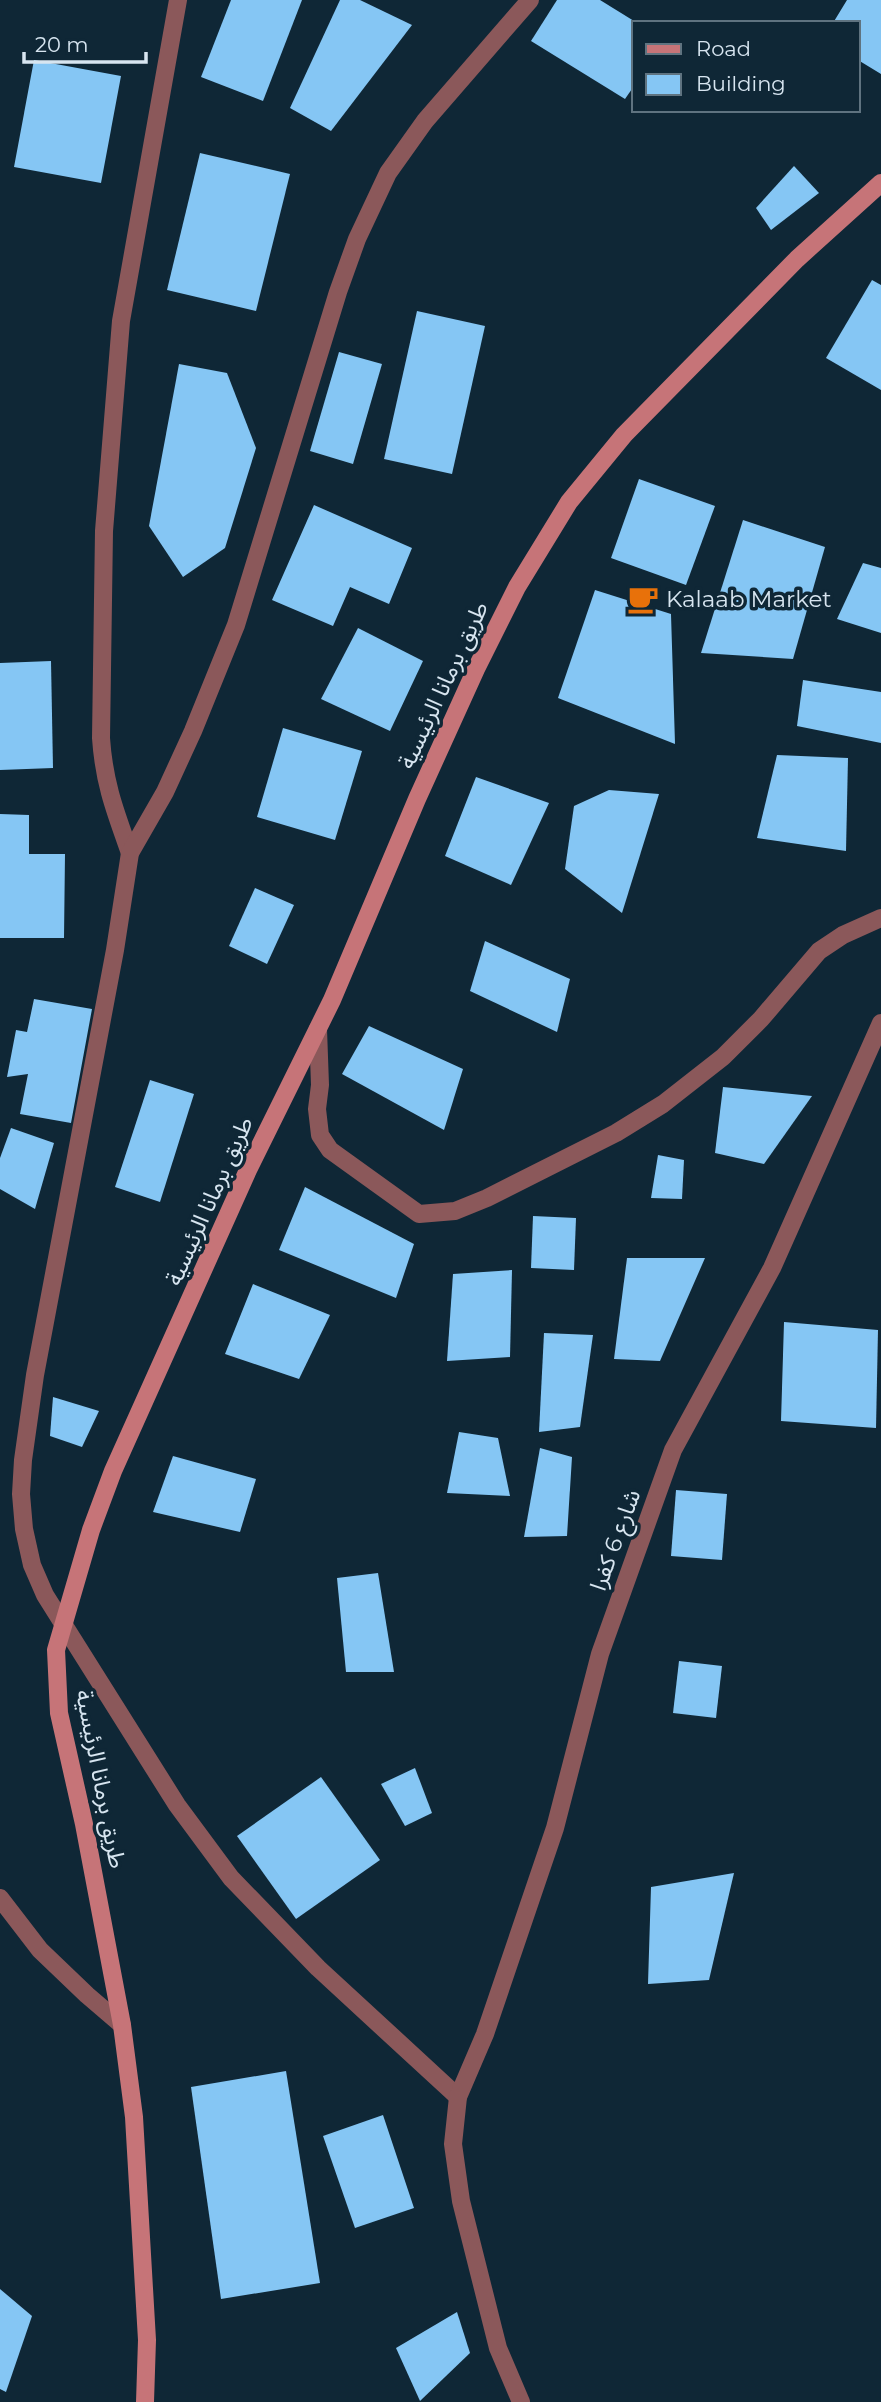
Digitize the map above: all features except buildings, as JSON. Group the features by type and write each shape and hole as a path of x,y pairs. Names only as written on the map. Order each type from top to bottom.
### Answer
{"main road":[{"name":"طريق برمانا الرئيسية","path":"145,2402 147,2340 134,2117 122,2025 85,1824 59,1713 56,1650 91,1530 113,1471 248,1170 318,1029 476,669 517,587 569,502 624,435 797,259 881,183"}],"street":[{"path":"130,853 107,789 103,768 101,738 104,531 121,321 178,0"},
{"path":"458,2097 318,1968 231,1878 177,1805 45,1595 32,1565 24,1529 21,1494 35,1375 115,950 130,853 182,756 236,625 338,292 357,239 383,184 425,121 530,0"},
{"path":"318,1029 320,1084 317,1109 320,1135 330,1150 419,1214 455,1211 568,1158 663,1104 723,1057 761,1019 819,951 843,935 881,918"},
{"name":"شارع 6 كفرا","path":"521,2402 498,2348 461,2201 453,2144 458,2097 485,2034 551,1840 600,1654 673,1450 772,1268 881,1023"},
{"path":"0,1898 40,1950 122,2025"}],"place":[{"name":"Kalaab Market","path":"643,599"}]}
